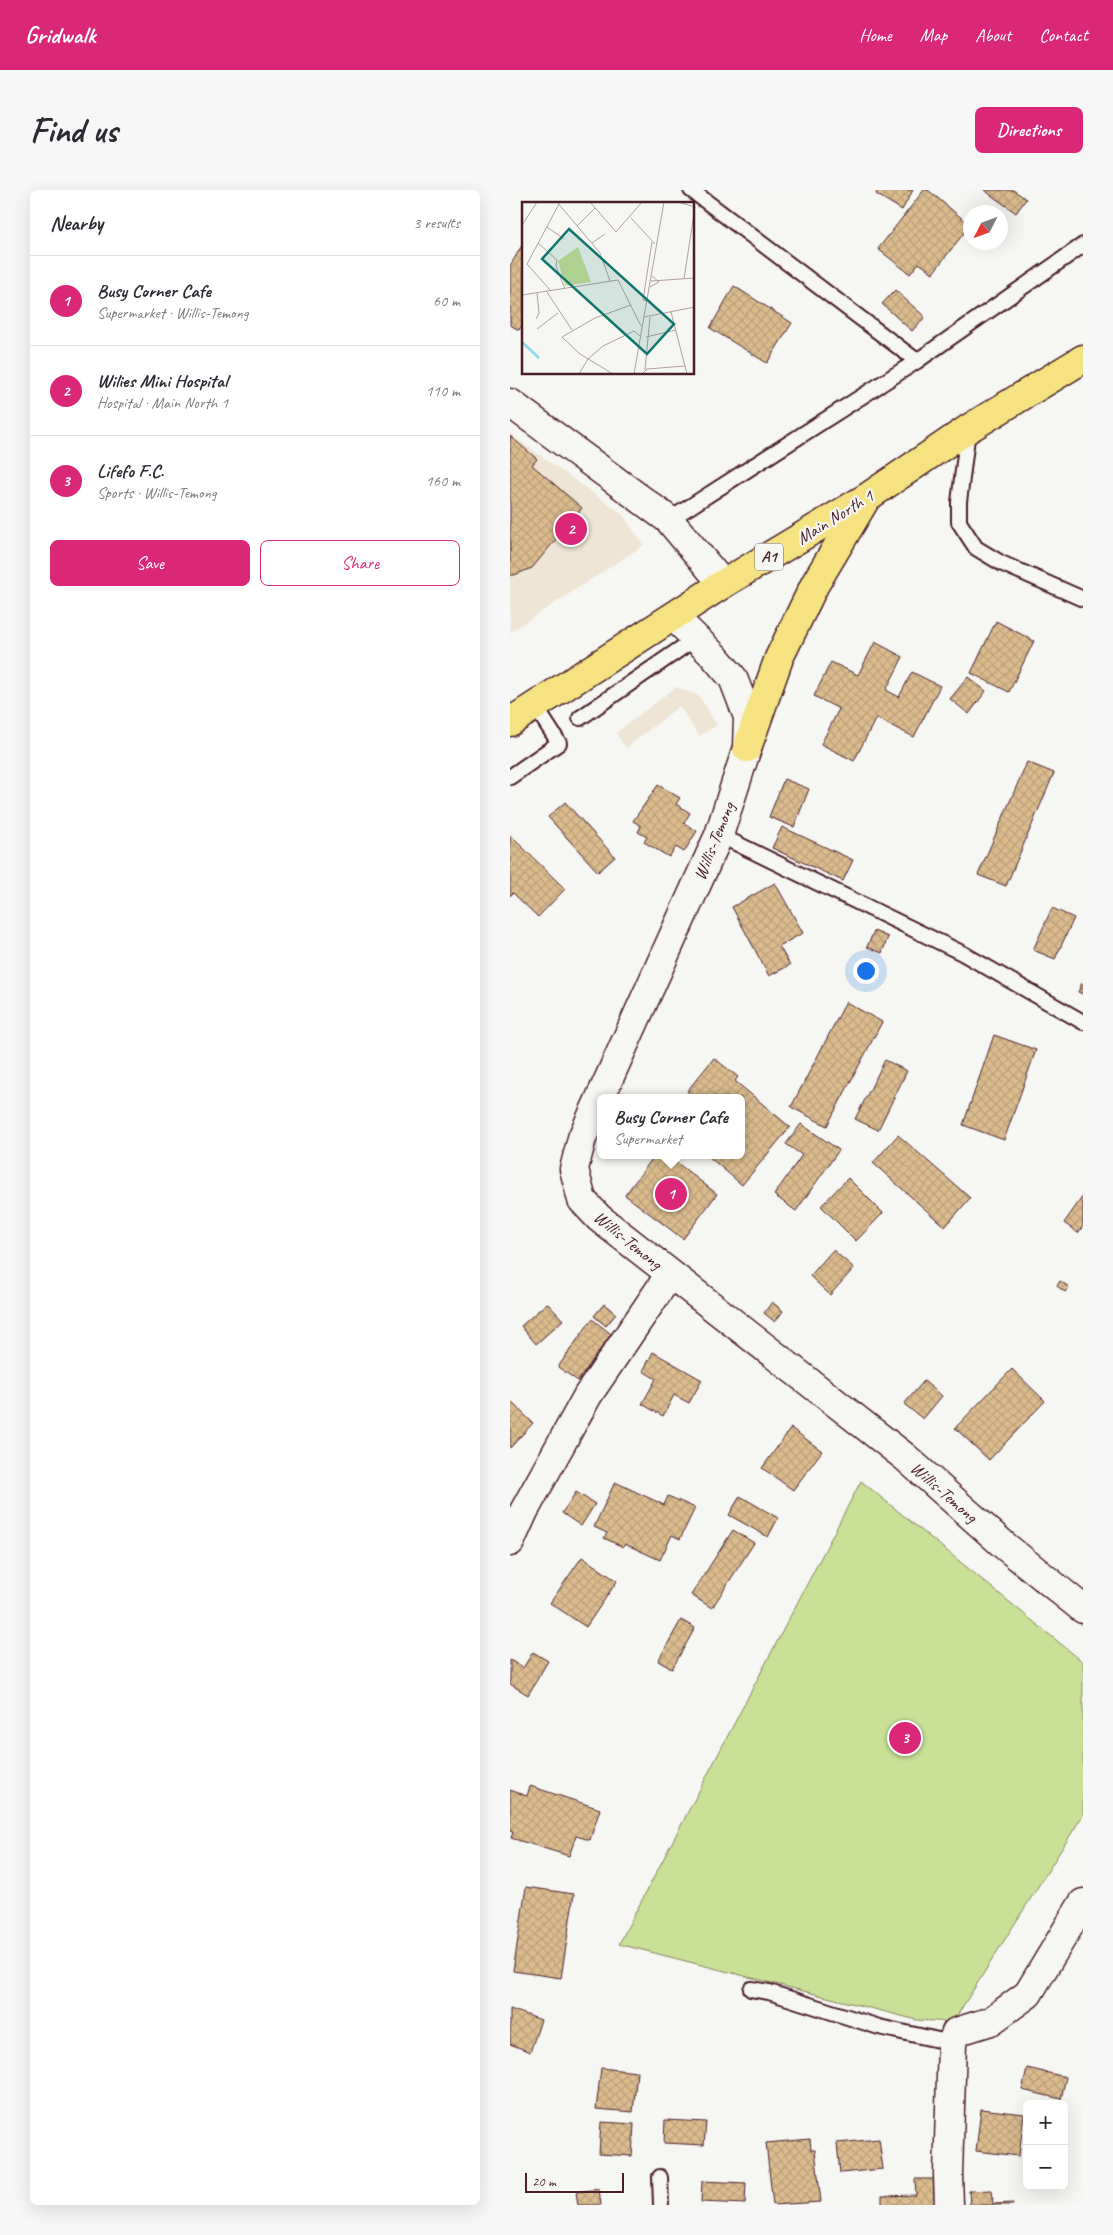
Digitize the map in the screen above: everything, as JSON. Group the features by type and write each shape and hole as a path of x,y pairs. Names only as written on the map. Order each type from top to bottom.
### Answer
{"main road":[{"name":"Main North 1","path":"510,722 723,584 866,498 968,429 1083,359"},
{"path":"510,403 669,520 723,584"},
{"path":"747,748 779,658 816,584 866,498"},
{"name":"Willis-Temong","path":"602,1094 719,835 747,748 748,717 733,678 674,617"},
{"name":"Willis-Temong","path":"597,1105 582,1138 574,1169 582,1200 593,1212 905,1458 1005,1546 1083,1609"},
{"path":"510,1542 524,1512 588,1395 670,1274"},
{"path":"949,2205 948,2174 952,2043 956,2032 991,2021 1028,1994 1083,1902"}],"lane":[{"path":"690,190 917,361"},
{"path":"669,520 917,361 1083,245"},
{"path":"968,429 959,502 960,522 976,548 1001,563 1083,599"},
{"path":"580,718 696,638"},
{"path":"510,777 559,743 535,706"},
{"path":"719,835 962,953 1083,1022"},
{"path":"750,1989 769,1992 879,2027 952,2043"},
{"path":"660,2176 661,2205"}],"shaded area":[{"path":"510,434 622,514 644,545 510,632"},
{"path":"676,687 699,696 717,725 699,736 679,706 626,748 616,733"}],"green space":[{"path":"861,1481 1083,1662 1083,1815 953,2022 917,2020 619,1944"}],"building":[{"path":"878,190 913,190 902,210 876,194"},
{"path":"924,190 928,190 963,219 963,234 933,273 919,263 910,274 878,249"},
{"path":"984,190 1013,190 1026,199 1016,213 1008,207 1008,205 1005,205"},
{"path":"522,245 522,325 519,330 510,325 510,266"},
{"path":"734,286 792,323 767,363 710,328"},
{"path":"895,290 925,317 912,331 882,304"},
{"path":"510,436 537,459 532,465 582,508 532,568 514,575 510,575"},
{"path":"996,621 1034,641 1009,692 971,673"},
{"path":"875,642 903,657 886,690 899,697 912,672 940,686 914,737 876,718 854,761 821,744 839,709 814,696 831,662 858,675"},
{"path":"968,677 986,691 969,714 950,699"},
{"path":"1027,762 1054,773 1006,886 978,875"},
{"path":"784,779 809,789 794,827 769,817"},
{"path":"658,785 680,798 676,804 690,813 684,823 697,831 684,852 676,847 669,857 644,842 647,837 638,832 641,826 633,821"},
{"path":"565,802 615,857 598,872 548,817"},
{"path":"782,827 853,860 843,881 772,848"},
{"path":"510,835 565,889 538,917 513,893 510,896"},
{"path":"775,883 803,933 779,946 790,965 769,976 732,907"},
{"path":"1052,908 1074,918 1055,959 1033,950"},
{"path":"874,931 888,937 882,953 867,947"},
{"path":"1083,984 1083,994 1078,992"},
{"path":"846,1002 882,1022 827,1126 791,1107"},
{"path":"994,1035 1036,1050 1004,1140 963,1125"},
{"path":"714,1058 738,1077 735,1081 790,1127 742,1185 712,1159 745,1159 745,1094 690,1094 687,1091"},
{"path":"885,1060 907,1071 878,1130 855,1119"},
{"path":"801,1124 839,1150 796,1211 774,1195 802,1155 786,1144"},
{"path":"898,1135 970,1198 945,1227 873,1163"},
{"path":"652,1159 672,1159 717,1194 683,1239 625,1195"},
{"path":"848,1178 883,1213 856,1241 821,1206"},
{"path":"1083,1196 1083,1226 1078,1233 1064,1223"},
{"path":"833,1250 854,1268 830,1295 810,1276"},
{"path":"1060,1281 1069,1287 1065,1292 1057,1286"},
{"path":"772,1302 783,1311 775,1322 764,1313"},
{"path":"547,1303 563,1320 536,1344 521,1326"},
{"path":"604,1304 616,1314 606,1326 594,1316"},
{"path":"592,1319 611,1334 578,1381 558,1367"},
{"path":"653,1352 702,1380 689,1403 674,1395 663,1416 642,1404 656,1379 643,1371"},
{"path":"1012,1369 1045,1401 989,1460 955,1428"},
{"path":"924,1381 942,1396 923,1419 904,1404"},
{"path":"510,1401 533,1423 510,1448"},
{"path":"791,1428 822,1451 793,1490 762,1468"},
{"path":"615,1482 664,1505 668,1496 695,1508 680,1539 672,1535 660,1560 625,1544 623,1547 604,1538 607,1533 594,1527"},
{"path":"576,1492 595,1504 581,1526 562,1513"},
{"path":"740,1496 778,1518 768,1537 729,1515"},
{"path":"733,1530 754,1543 712,1608 691,1595"},
{"path":"582,1557 617,1581 586,1627 550,1603"},
{"path":"681,1620 695,1628 672,1669 658,1661"},
{"path":"533,1652 548,1661 528,1695 510,1684 510,1660 523,1668"},
{"path":"530,1786 600,1809 590,1840 576,1836 569,1856 511,1838 513,1832 510,1831 510,1790 527,1796"},
{"path":"526,1887 574,1894 561,1978 513,1971"},
{"path":"510,2009 541,2020 530,2052 510,2044"},
{"path":"601,2068 637,2072 633,2112 596,2109"},
{"path":"1027,2068 1066,2077 1061,2099 1022,2090"},
{"path":"981,2109 1023,2114 1019,2156 976,2151"},
{"path":"665,2120 706,2122 704,2145 664,2143"},
{"path":"601,2122 634,2124 632,2156 599,2154"},
{"path":"810,2139 811,2150 815,2150 821,2202 773,2205 766,2143"},
{"path":"879,2139 883,2169 840,2173 837,2143"},
{"path":"915,2179 939,2179 940,2205 882,2205 882,2196 916,2195"},
{"path":"702,2181 746,2183 745,2204 701,2202"},
{"path":"599,2189 601,2205 578,2205 576,2192"},
{"path":"992,2190 993,2204 1013,2203 1013,2205 970,2205 969,2191"}],"place":[{"name":"Wilies Mini Hospital","path":"571,529"},
{"name":"Busy Corner Cafe","path":"671,1194"},
{"name":"Lifefo F.C.","path":"905,1738"}]}
